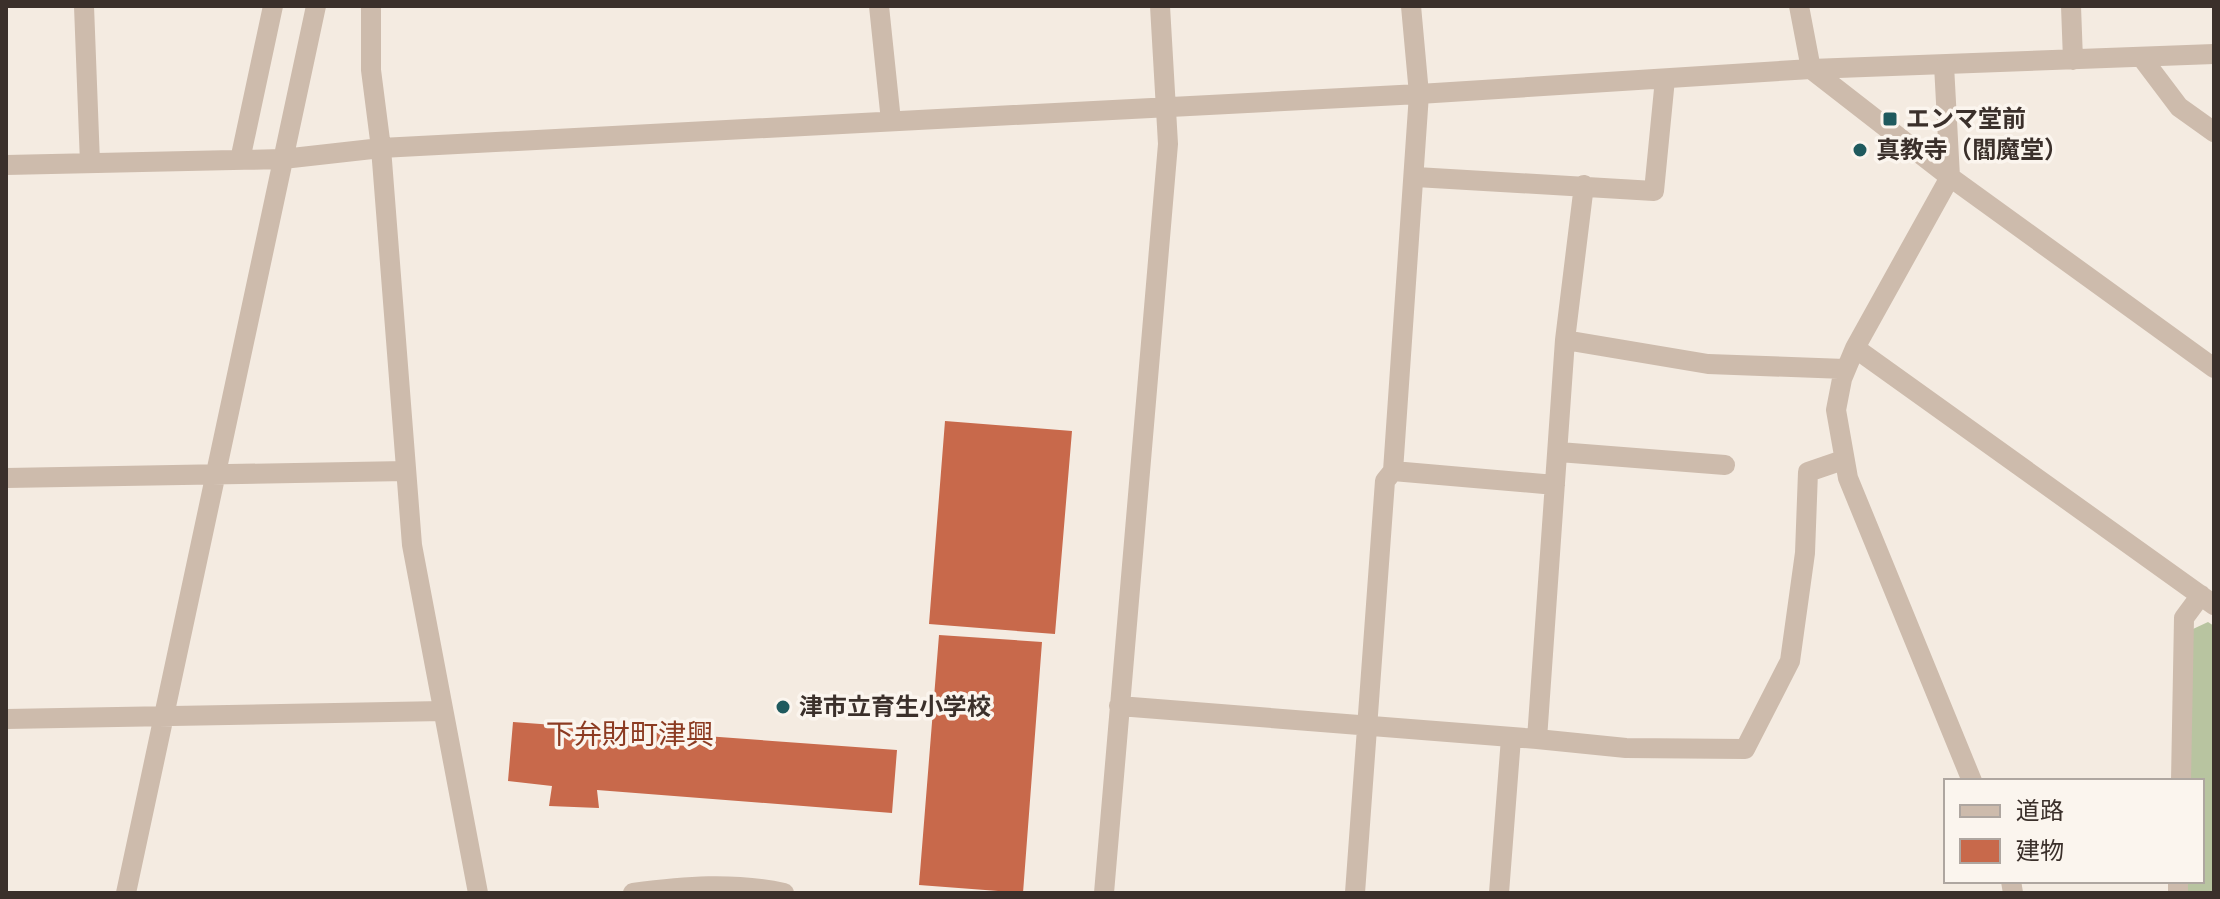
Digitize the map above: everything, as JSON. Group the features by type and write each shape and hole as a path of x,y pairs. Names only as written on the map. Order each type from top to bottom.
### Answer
{"street":[{"path":"84,6 90,163"},
{"path":"240,160 273,6"},
{"path":"126,893 316,6"},
{"path":"371,6 371,70 381,148 412,545 478,893"},
{"path":"879,6 891,121"},
{"path":"1104,893 1168,144 1160,6"},
{"path":"1355,893 1385,481 1393,471 1416,177 1419,94 1411,6"},
{"path":"1799,6 1811,69 1950,177 2214,368"},
{"path":"2071,6 2073,60"},
{"path":"6,165 283,159 381,148 1419,94 1811,69 2214,54"},
{"path":"2142,58 2179,107 2214,132"},
{"path":"1944,65 1950,177 1855,348 1845,369 1836,410 1843,460 1971,779"},
{"path":"1416,177 1654,191 1665,79"},
{"path":"1537,739 1565,340 1584,185"},
{"path":"1565,340 1708,364 1845,369"},
{"path":"1855,348 2207,600 2184,618 2181,779"},
{"path":"1559,452 1725,465"},
{"path":"1119,706 1626,748 1745,749 1790,661 1805,553 1808,472 1843,460"},
{"path":"6,478 406,471"},
{"path":"1393,471 1555,485"},
{"path":"6,719 443,711"},
{"path":"1499,893 1511,738"},
{"path":"633,893 698,885 746,886 784,893"}],"green space":[{"path":"2208,622 2214,626 2214,893 2186,893 2186,883 2204,883 2204,779 2189,779 2193,629"}],"building":[{"path":"945,421 1072,431 1055,634 929,624"},
{"path":"939,635 1042,642 1023,893 919,885"},
{"path":"513,722 897,750 892,813 597,790 599,808 549,806 552,786 508,781"}],"place":[{"name":"エンマ堂前","path":"1890,119"},
{"name":"真教寺（閻魔堂）","path":"1860,150"},
{"name":"津市立育生小学校","path":"783,707"}],"district":[{"name":"下弁財町津興","path":"630,734"}]}
